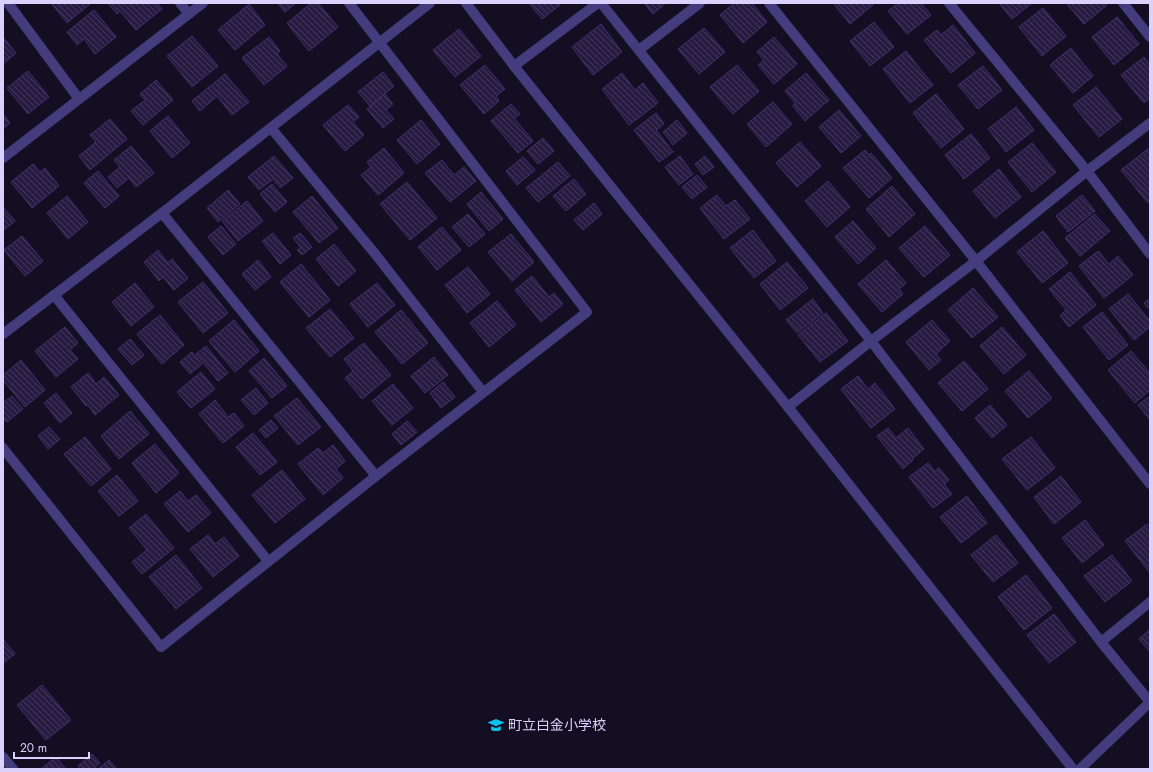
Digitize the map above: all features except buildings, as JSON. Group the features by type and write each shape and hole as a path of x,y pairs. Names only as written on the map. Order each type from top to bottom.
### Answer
{"street":[{"path":"8,3 79,99"},
{"path":"180,3 189,14"},
{"path":"3,158 202,3"},
{"path":"3,448 161,647 376,476 587,312 349,3"},
{"path":"3,334 162,213 430,3"},
{"path":"466,3 514,66 788,407 1073,769"},
{"path":"514,66 600,3 639,50 871,341 1101,642 1150,702 1080,769"},
{"path":"639,50 700,3"},
{"path":"770,3 976,261 1150,484"},
{"path":"949,3 1087,171 1150,254"},
{"path":"1123,3 1150,37"},
{"path":"788,407 1150,123"},
{"path":"271,128 376,255 483,392"},
{"path":"162,213 376,476"},
{"path":"54,296 268,561"},
{"path":"1101,642 1150,602"},
{"path":"3,757 13,769"}],"place":[{"name":"町立白金小学校","path":"496,725"}]}
